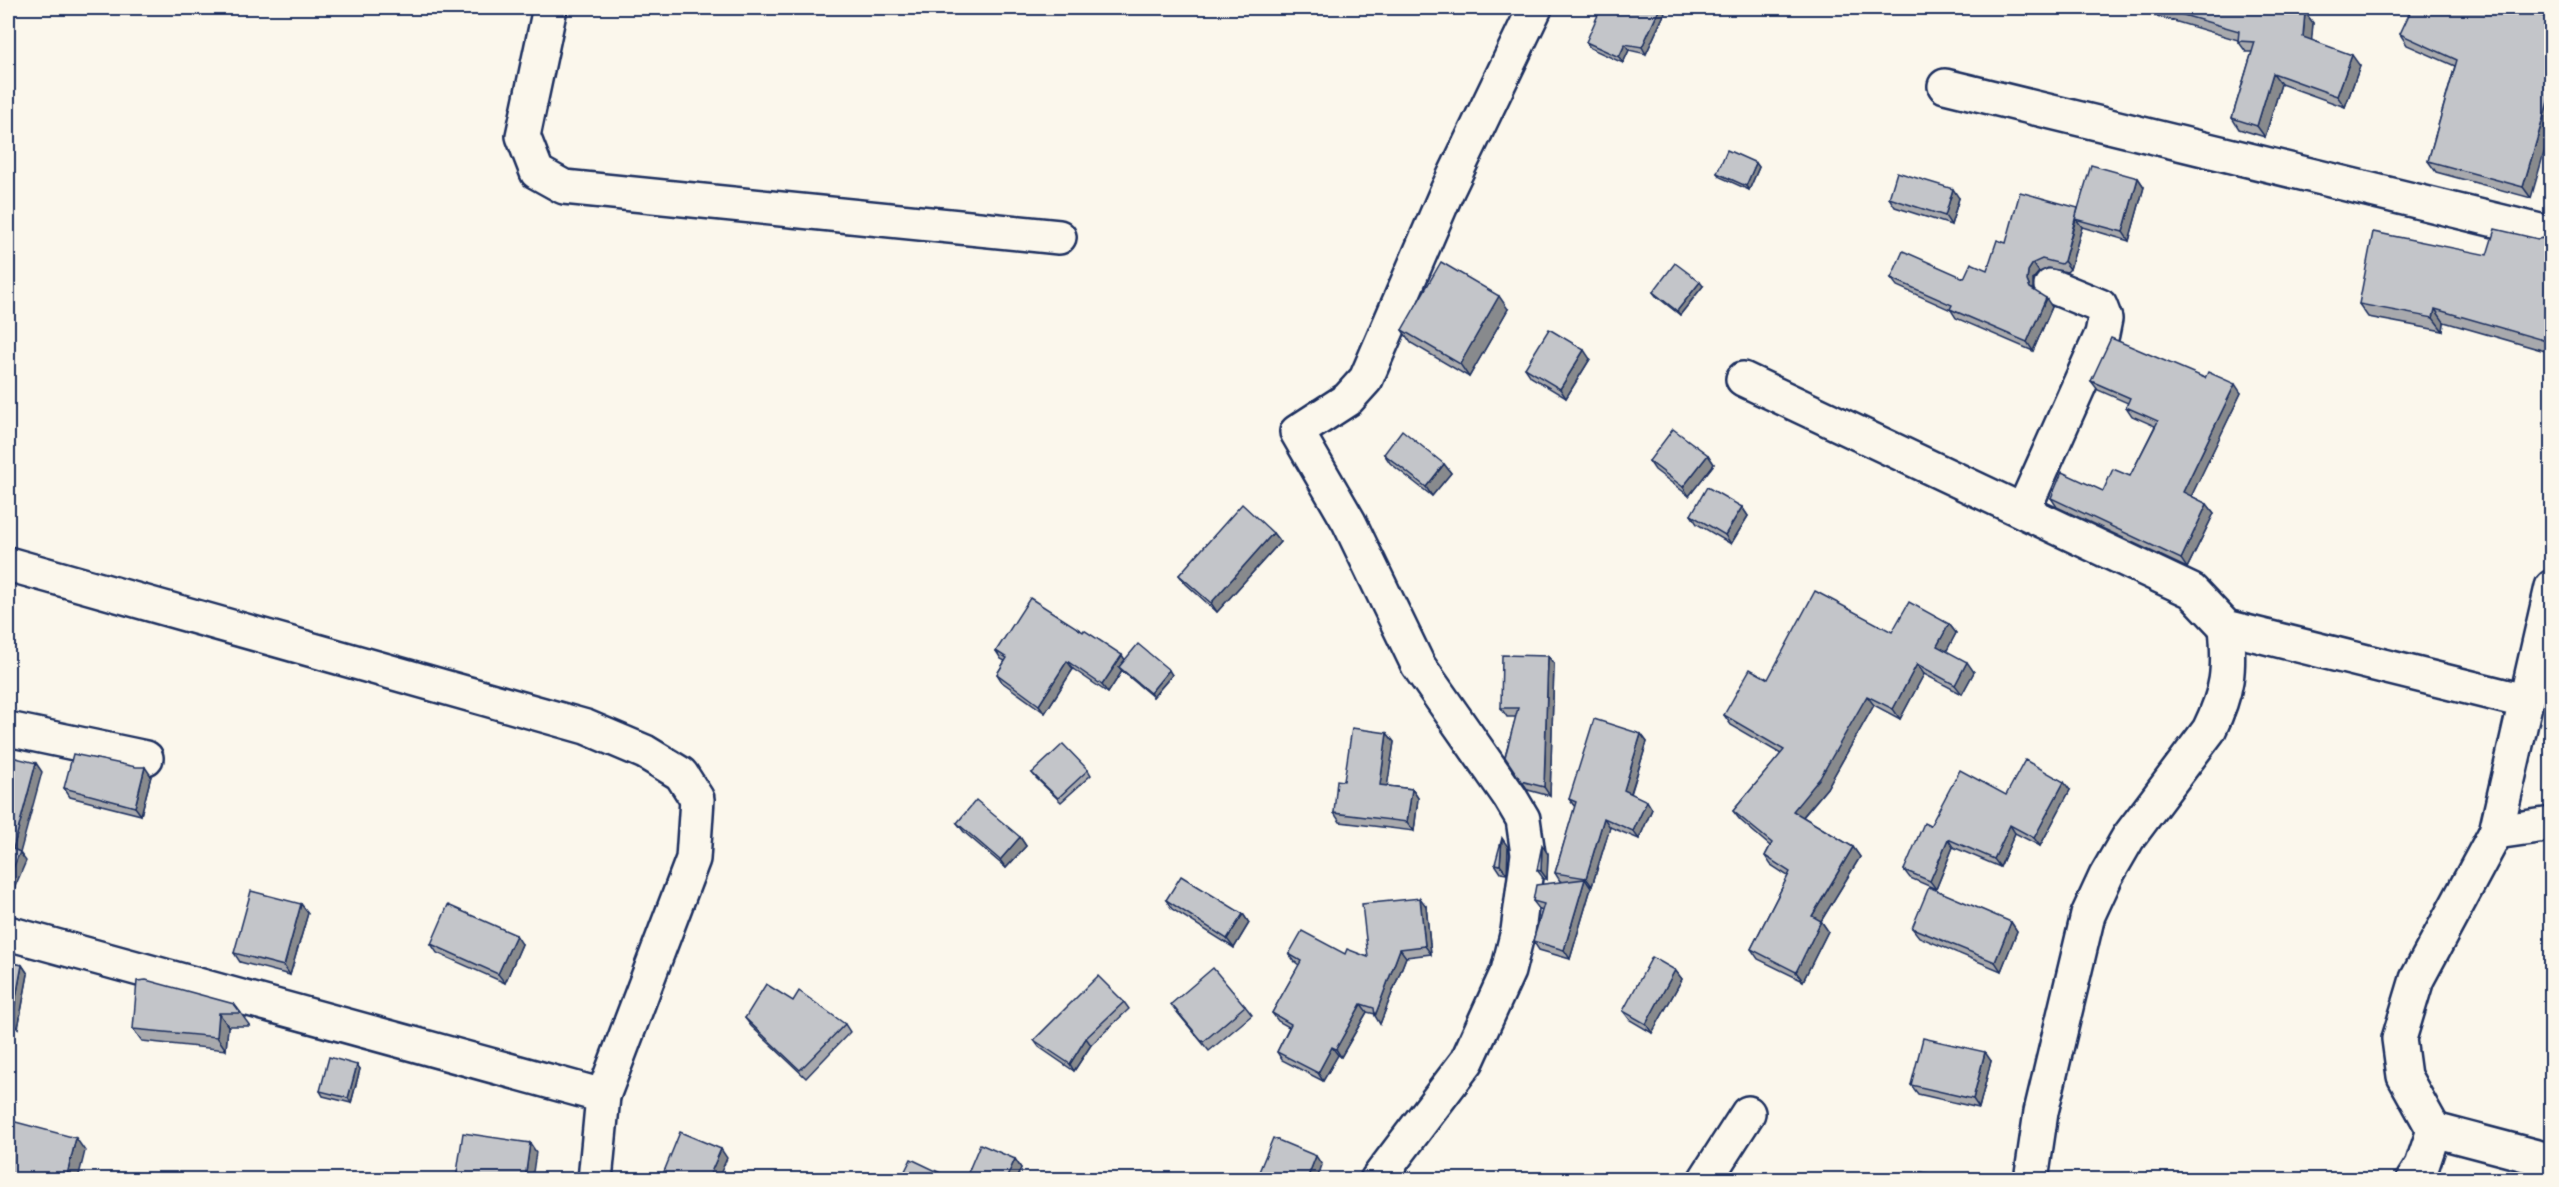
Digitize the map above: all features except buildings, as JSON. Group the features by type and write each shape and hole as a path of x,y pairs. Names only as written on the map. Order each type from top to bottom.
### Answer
{"street":[{"path":"550,8 523,136 537,172 564,187 1059,237"},
{"path":"1377,1179 1467,1062 1508,971 1518,931 1528,854 1523,819 1418,665 1349,522 1297,432 1348,399 1366,379 1447,191 1535,8"},
{"path":"1945,86 2552,234"},
{"path":"2023,511 2102,334 2105,319 2100,306 2051,286"},
{"path":"1743,379 2192,591 2226,627 2524,701"},
{"path":"8,564 586,728 645,752 681,774 697,799 693,859 603,1096 596,1179"},
{"path":"2552,587 2524,701 2496,832 2417,979 2399,1040 2404,1076 2434,1130 2552,1161"},
{"path":"2031,1179 2041,1112 2088,915 2106,876 2128,838 2209,730 2217,715 2228,682 2226,627"},
{"path":"8,729 146,758"},
{"path":"2496,832 2552,824"},
{"path":"8,933 603,1096"},
{"path":"1705,1179 1748,1113"},
{"path":"2413,1179 2422,1166 2434,1130"}]}
